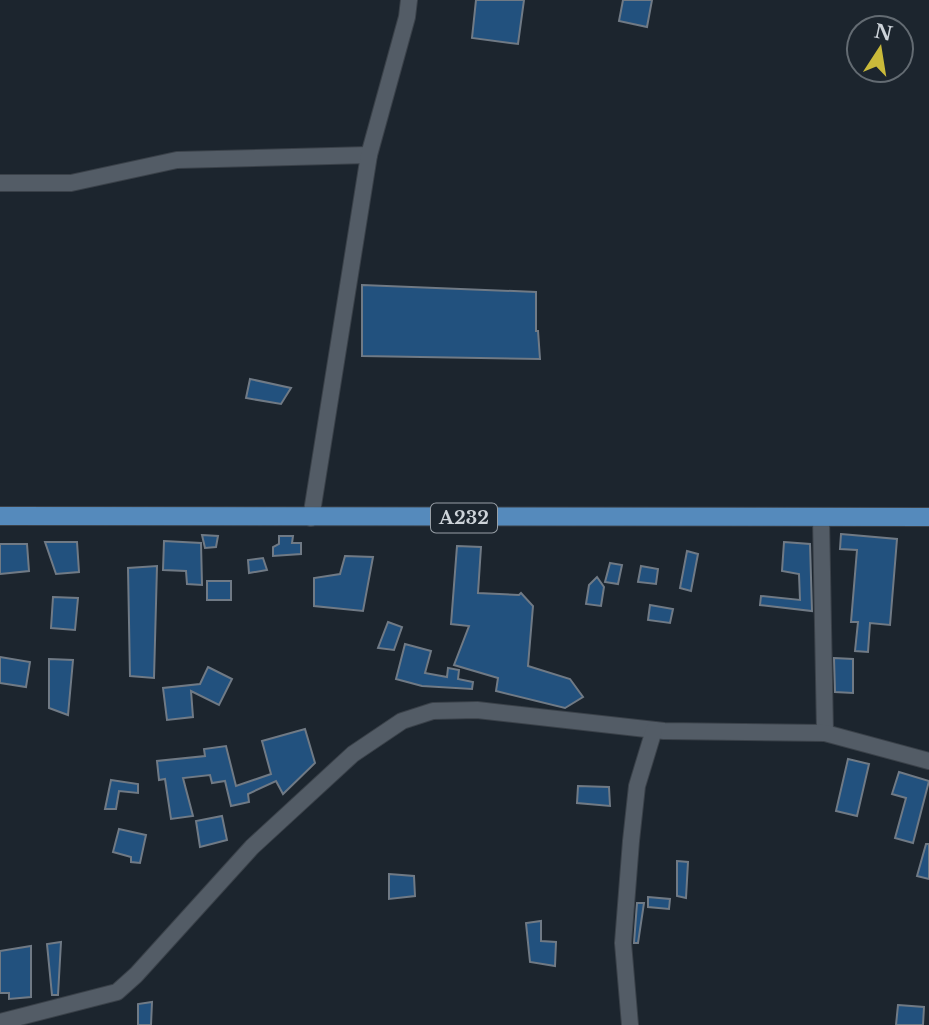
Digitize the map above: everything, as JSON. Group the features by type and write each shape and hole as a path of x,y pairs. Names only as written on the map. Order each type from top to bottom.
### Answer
{"main road":[{"name":"A232","path":"0,516 929,517"}],"street":[{"path":"312,518 369,155 407,17 409,0"},
{"path":"0,183 71,183 177,160 369,155"},
{"path":"821,518 825,733"},
{"path":"0,1022 117,992 136,975 252,847 353,754 402,722 433,711 477,710 654,730 825,733 929,761"},
{"path":"630,1025 624,943 631,841 637,786 654,730"}],"building":[{"path":"476,0 524,0 518,44 472,38"},
{"path":"623,0 652,0 647,27 619,21"},
{"path":"362,285 536,292 536,331 540,359 362,356"},
{"path":"250,379 291,388 281,404 246,398"},
{"path":"841,534 897,539 890,625 870,623 868,652 855,651 858,622 851,622 857,550 840,549"},
{"path":"202,535 218,536 216,547 205,548"},
{"path":"279,536 293,536 292,543 301,543 301,554 273,556 273,547 279,544"},
{"path":"164,541 201,543 202,585 187,584 186,571 163,570"},
{"path":"45,542 77,542 79,572 56,574"},
{"path":"784,542 810,544 812,611 760,605 761,596 800,600 799,574 782,571"},
{"path":"0,544 27,544 29,571 0,574"},
{"path":"457,546 481,547 478,593 521,593 533,606 528,666 570,679 583,697 565,708 496,691 498,678 454,665 469,626 451,624"},
{"path":"687,551 698,554 691,591 680,588"},
{"path":"345,556 373,557 363,611 314,606 314,578 340,574"},
{"path":"263,558 267,570 249,573 248,560"},
{"path":"610,563 622,565 618,584 605,582"},
{"path":"157,566 154,678 130,676 128,568"},
{"path":"641,566 658,569 656,584 638,582"},
{"path":"597,577 604,587 601,606 586,604 589,585"},
{"path":"207,581 231,581 231,600 207,600"},
{"path":"53,597 78,598 75,630 51,628"},
{"path":"650,605 673,609 670,623 648,620"},
{"path":"388,622 402,627 394,650 378,648"},
{"path":"405,644 431,651 425,673 447,677 448,668 459,670 458,679 473,682 472,689 422,686 396,679"},
{"path":"0,657 30,662 26,687 0,683"},
{"path":"834,658 853,659 853,693 835,692"},
{"path":"49,659 73,660 68,715 49,708"},
{"path":"208,667 232,679 219,705 191,691 193,717 167,720 163,688 200,684"},
{"path":"305,729 315,763 283,794 276,781 248,794 249,802 231,806 225,781 212,783 210,775 183,778 193,816 171,819 165,779 159,780 157,761 205,756 204,749 226,746 236,786 271,774 262,741"},
{"path":"848,759 869,764 857,816 836,811"},
{"path":"899,772 929,781 913,843 895,838 906,798 892,794"},
{"path":"111,780 138,784 138,793 119,791 116,809 105,809"},
{"path":"578,786 609,787 610,806 577,803"},
{"path":"222,816 227,840 200,847 196,821"},
{"path":"119,829 146,835 140,863 131,862 131,857 113,852"},
{"path":"926,844 929,844 929,879 917,876"},
{"path":"677,861 688,862 686,898 677,896"},
{"path":"389,874 414,876 415,896 389,899"},
{"path":"648,897 670,899 669,909 648,907"},
{"path":"637,903 644,903 638,943 634,943"},
{"path":"541,921 541,941 556,942 555,966 530,962 526,923"},
{"path":"61,942 58,995 52,995 47,944"},
{"path":"31,946 31,997 9,999 9,993 0,993 0,951"},
{"path":"152,1002 151,1025 138,1025 138,1004"},
{"path":"898,1005 924,1007 923,1025 896,1025"}]}
